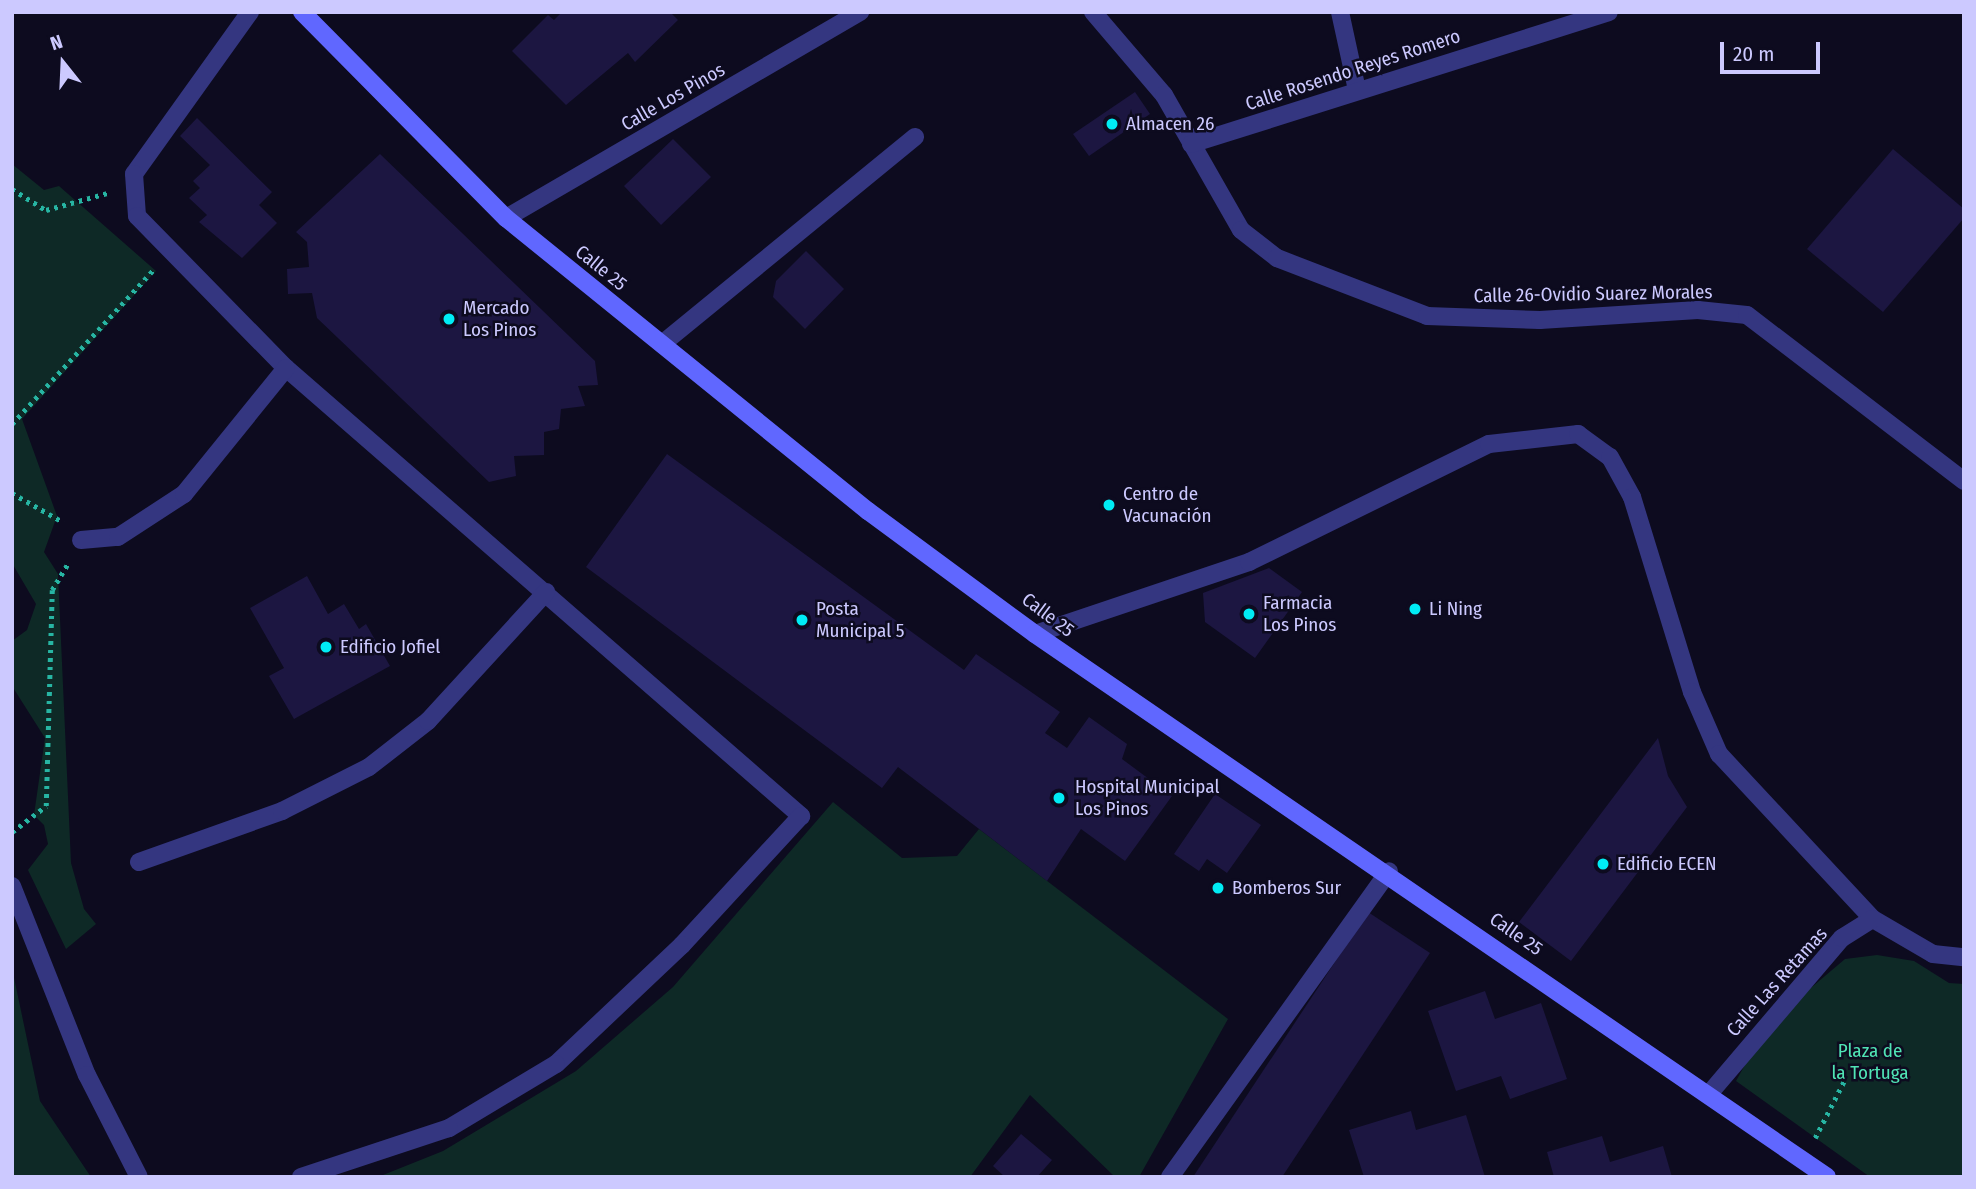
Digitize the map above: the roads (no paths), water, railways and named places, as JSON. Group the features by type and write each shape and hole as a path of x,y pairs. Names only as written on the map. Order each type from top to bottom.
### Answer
{"street":[{"path":"250,12 134,174 132,186 137,216 286,368 802,816 682,945 556,1064 449,1128 301,1177"},
{"name":"Calle 25","path":"302,12 506,218 867,511 1035,634 1389,871 1827,1177"},
{"name":"Calle Los Pinos","path":"506,218 860,12"},
{"name":"Calle 26-Ovidio Suarez Morales","path":"1093,12 1164,94 1241,230 1277,258 1334,286 1427,316 1540,320 1698,310 1747,315 1964,481"},
{"path":"1340,12 1357,90"},
{"name":"Calle Rosendo Reyes Romero","path":"1191,144 1577,17 1609,12"},
{"path":"662,344 915,137"},
{"path":"81,540 118,537 184,494 286,368"},
{"path":"1035,634 1249,562 1489,444 1578,434 1610,457 1632,497 1692,692 1719,754 1873,919 1933,954 1964,957"},
{"path":"139,862 282,811 369,767 428,721 546,592"},
{"path":"1170,1177 1389,871"},
{"path":"12,886 87,1075 139,1177"},
{"name":"Calle Las Retamas","path":"1709,1094 1842,938 1873,919"}],"place":[{"name":"Almacen 26","path":"1112,124"},
{"name":"Mercado Los Pinos","path":"449,319"},
{"name":"Centro de Vacunación","path":"1109,505"},
{"name":"Li Ning","path":"1415,609"},
{"name":"Farmacia Los Pinos","path":"1249,614"},
{"name":"Posta Municipal 5","path":"802,620"},
{"name":"Edificio Jofiel","path":"326,647"},
{"name":"Hospital Municipal Los Pinos","path":"1059,798"},
{"name":"Edificio ECEN","path":"1603,864"},
{"name":"Bomberos Sur","path":"1218,888"}],"park label":[{"name":"Plaza de la Tortuga","path":"1870,1062"}]}
